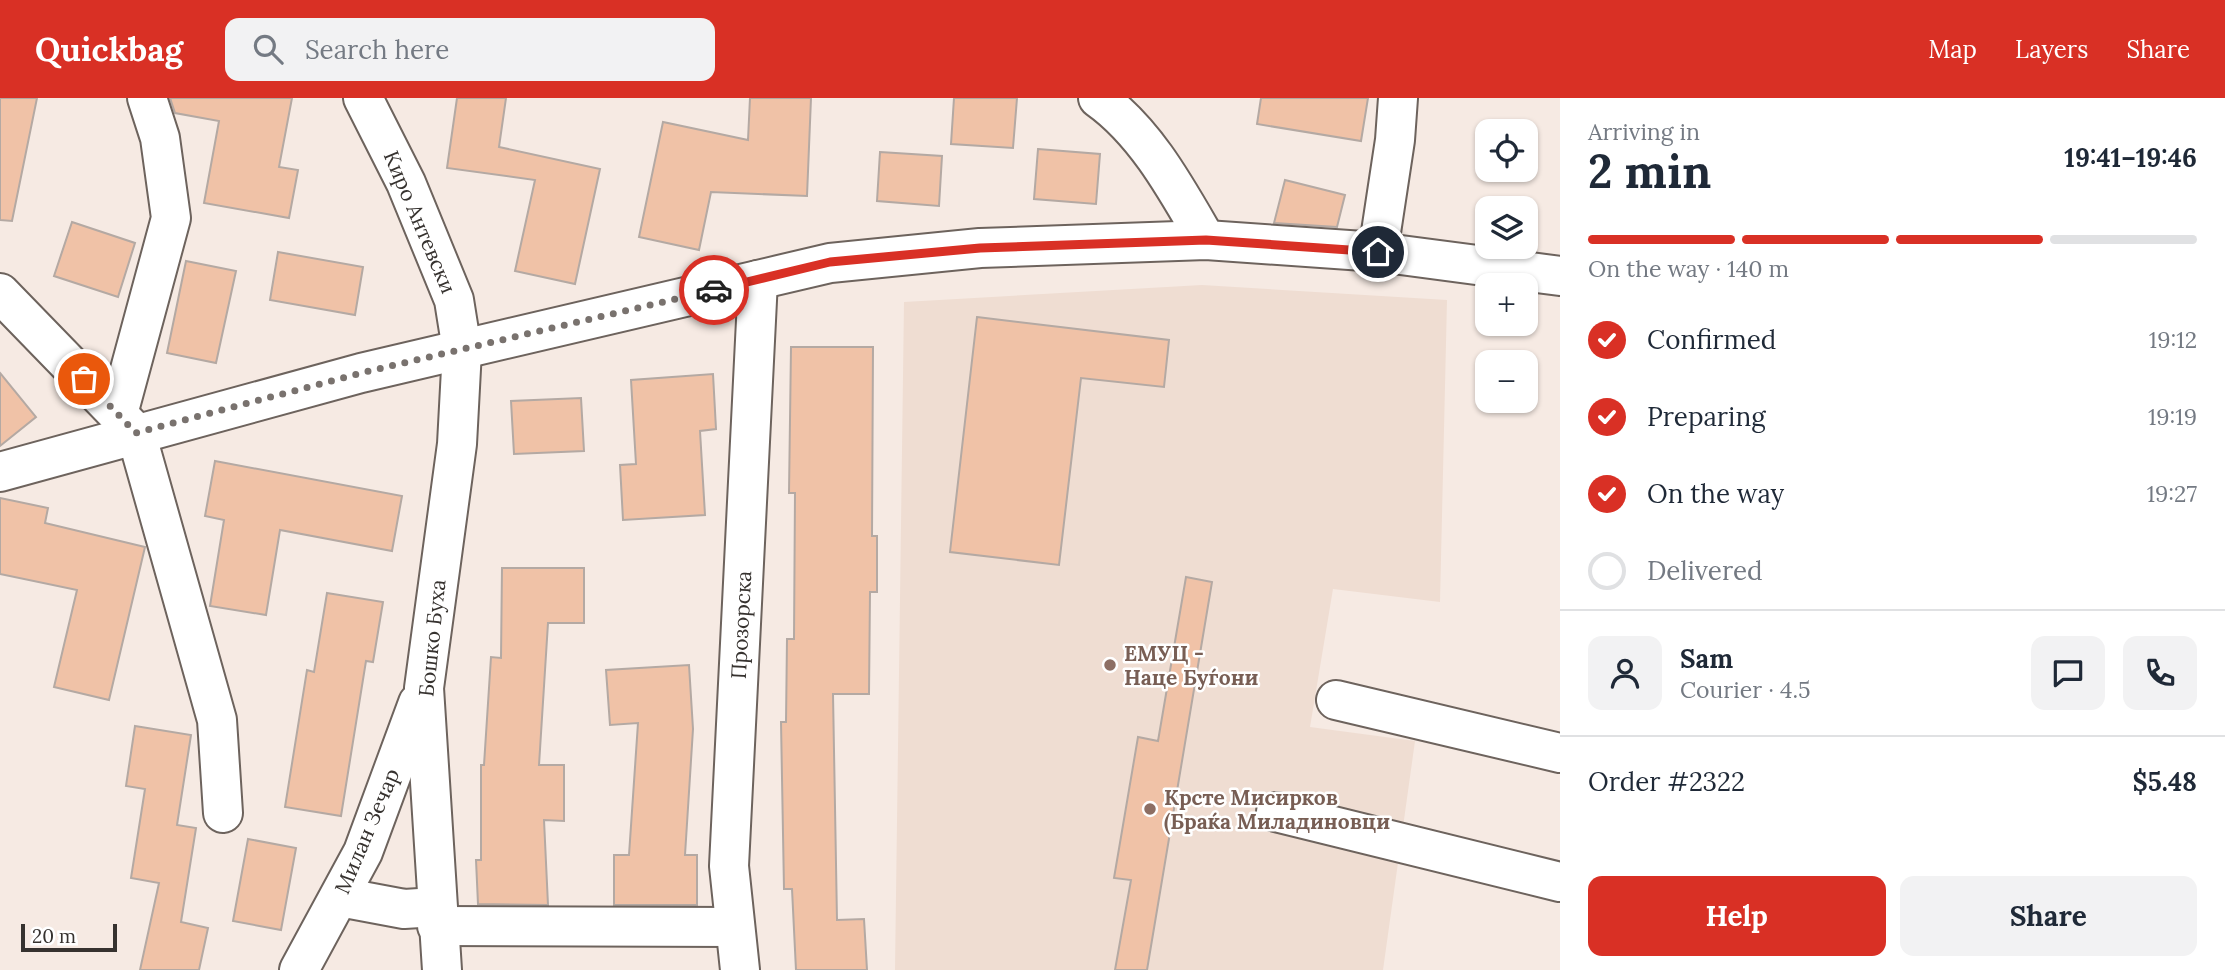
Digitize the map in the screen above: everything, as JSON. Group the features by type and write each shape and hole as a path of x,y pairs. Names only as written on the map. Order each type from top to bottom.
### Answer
{"street":[{"path":"127,423 171,218 160,138 147,98"},
{"name":"Киро Антевски","path":"363,98 406,183 454,300 462,350"},
{"path":"1098,98 1111,107 1168,173 1206,240"},
{"path":"1378,252 1395,140 1398,98"},
{"path":"0,472 127,423 462,350 830,262 980,248 1206,240 1378,252 1560,276"},
{"name":"Прозорска","path":"740,970 729,866 758,280"},
{"path":"0,293 127,423 217,720 223,813"},
{"name":"Бошко Буха","path":"442,970 436,916 424,688 457,444 462,350"},
{"name":"Милан Зечар","path":"299,970 363,852 424,688"},
{"path":"1336,700 1560,753"},
{"path":"1276,812 1560,882"},
{"path":"340,897 436,916 735,927"}],"shaded area":[{"name":"ЕМУЦ - Наце Буѓони","path":"1202,285 1447,300 1440,602 1333,589 1310,727 1415,741 1383,970 895,970 904,302"}],"building":[{"path":"0,98 37,98 12,221 0,220"},
{"path":"170,98 292,98 279,167 298,170 289,218 204,203 219,121 175,113"},
{"path":"457,98 506,98 499,147 600,169 575,284 515,271 535,180 447,168"},
{"path":"750,98 811,98 807,196 711,192 699,250 639,237 663,122 748,140"},
{"path":"954,98 1017,98 1013,148 951,144"},
{"path":"1261,98 1368,98 1361,141 1257,124"},
{"path":"1038,149 1100,154 1096,204 1034,199"},
{"path":"880,152 942,156 939,206 877,201"},
{"path":"1285,180 1345,195 1337,227 1274,223"},
{"path":"72,222 135,243 118,297 54,276"},
{"path":"278,252 363,267 355,315 270,300"},
{"path":"186,261 236,271 216,363 167,353"},
{"path":"977,317 1169,340 1164,387 1081,378 1059,565 950,552"},
{"path":"791,347 873,347 872,536 877,536 877,592 870,592 869,694 833,694 837,920 864,919 867,970 796,970 792,889 784,889 781,722 786,722 787,639 794,639 795,493 789,493"},
{"path":"0,373 36,417 0,446"},
{"path":"713,374 716,429 700,431 705,515 623,520 620,465 636,464 631,380"},
{"path":"581,398 584,451 514,454 511,401"},
{"path":"215,461 402,496 392,551 280,530 266,615 210,606 224,520 205,516"},
{"path":"0,498 48,508 45,523 145,547 109,700 54,687 77,590 0,574"},
{"path":"502,568 584,568 584,623 548,623 539,765 564,765 564,821 544,820 548,905 478,904 476,860 481,860 481,765 484,765 491,657 501,658"},
{"name":"Крсте Мисирков (Браќа Миладиновци","path":"1186,577 1212,582 1147,970 1115,970 1131,880 1114,878 1138,737 1158,741"},
{"path":"327,593 383,602 373,662 366,661 341,816 285,807 307,670 314,672"},
{"path":"689,665 693,729 685,855 697,855 697,905 614,905 614,855 629,855 638,723 610,725 606,670"},
{"path":"135,726 191,735 177,825 196,828 181,922 208,928 199,970 140,970 159,883 131,878 145,789 126,786"},
{"path":"248,839 296,848 281,930 233,921"}],"way so far":[{"path":"84,379 136,433 361,373 714,290"}],"place":[{"name":"ЕМУЦ - Наце Буѓони","path":"1110,665"},
{"name":"Крсте Мисирков (Браќа Миладиновци","path":"1150,809"}],"route":[{"path":"714,290 830,262 980,248 1206,240 1378,252"}]}
